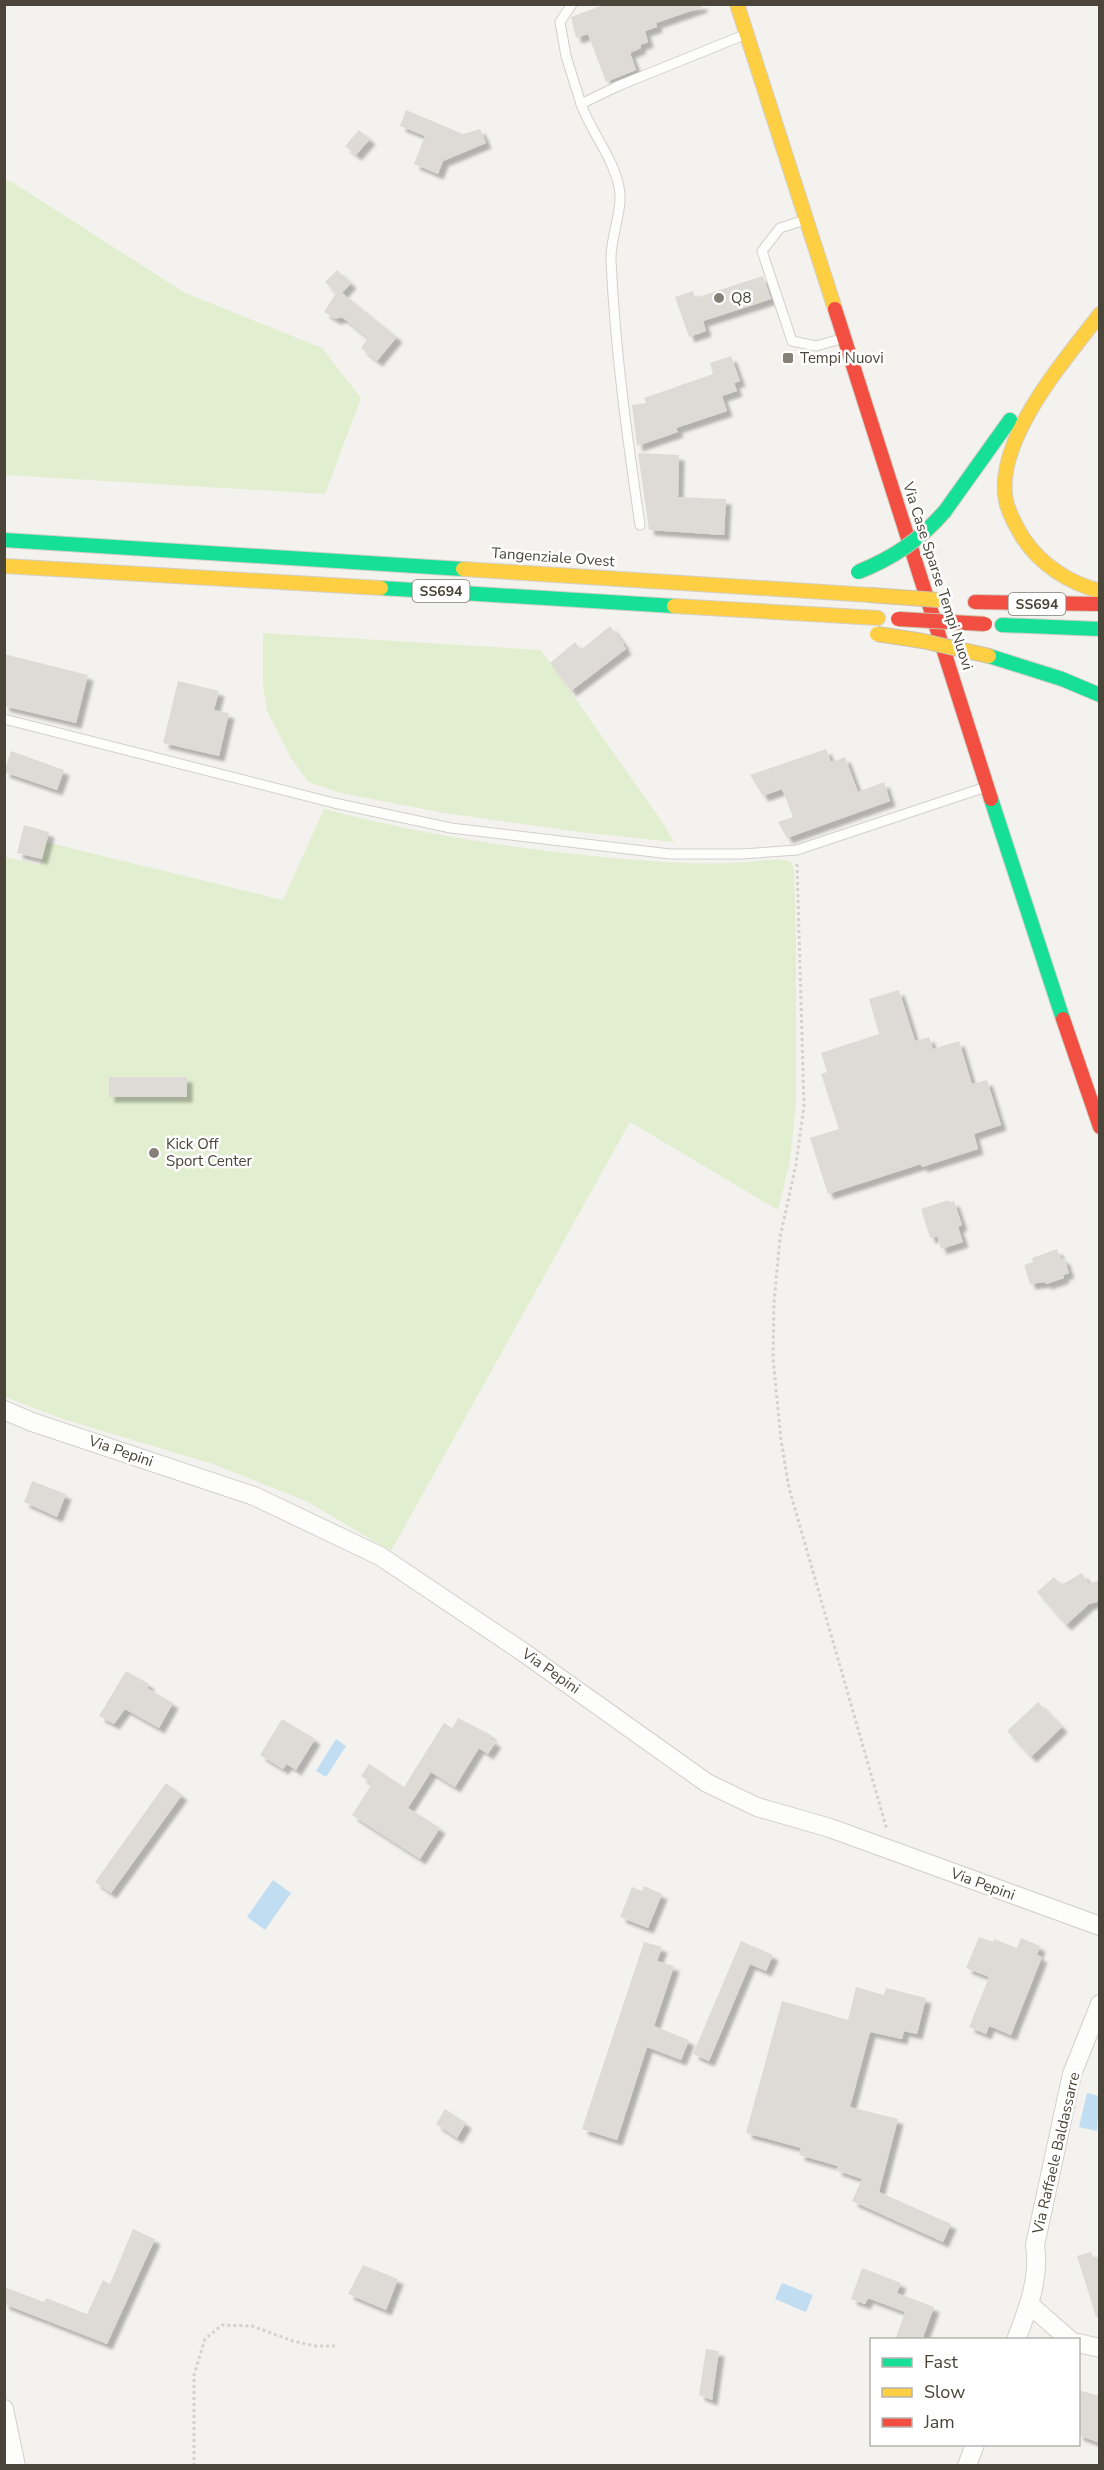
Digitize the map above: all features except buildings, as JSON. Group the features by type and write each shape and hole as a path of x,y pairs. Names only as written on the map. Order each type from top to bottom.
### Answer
{"main road":[{"name":"Via Case Sparse Tempi Nuovi","path":"737,4 1041,954 1100,1127"},
{"path":"853,573 903,552 929,530 1096,309"},
{"path":"1096,309 1014,437 1005,468 1010,514 1023,538 1040,559 1063,576 1082,587 1100,591"},
{"path":"88,533 121,546"},
{"name":"Tangenziale Ovest","path":"4,540 589,575 964,602 1100,604"},
{"name":"SS694","path":"4,566 1100,629"},
{"path":"589,575 620,566 815,578"},
{"path":"138,588 182,588 256,579"},
{"path":"639,603 662,617 770,626"},
{"path":"871,634 923,641 990,656 1062,679 1100,695"}],"street":[{"name":"Via Pepini","path":"4,1410 32,1422 254,1496 380,1556 523,1652 707,1783 757,1807 830,1828 1100,1926"},
{"name":"Via Raffaele Baldassarre","path":"1017,2338 1030,2305 1038,2264 1035,2245 1072,2074 1100,2004"},
{"path":"1030,2305 1068,2338"},
{"path":"1080,2343 1100,2348"},
{"path":"4,2409 16,2466"},
{"path":"967,2466 975,2446"}],"lane":[{"path":"572,4 560,22 566,56 586,119 614,171 620,189 611,256 620,388 640,525"},
{"path":"581,104 618,86 747,34"},
{"path":"808,220 780,228 762,251 792,341 816,346 844,338"},
{"path":"4,719 334,803 451,828 670,854 742,854 797,850 988,786"}],"path":[{"path":"797,850 804,1106 796,1164 780,1238 774,1302 773,1358 781,1440 789,1488 893,1851"},
{"path":"194,2466 194,2375 205,2339 222,2325 252,2326 292,2341 315,2346 335,2346"}],"green space":[{"path":"4,180 12,182 185,293 322,348 361,398 325,494 5,475"},
{"path":"263,633 541,650 674,842 580,832 444,813 341,793 308,782 291,758 267,711 263,684"},
{"path":"324,809 407,828 535,849 620,859 671,862 738,863 783,860 790,861 794,868 796,1103 790,1161 778,1210 630,1122 391,1551 308,1502 213,1464 66,1420 5,1397 5,857 40,865 46,842 283,900"}],"water":[{"path":"336,1739 346,1746 326,1777 316,1771"},
{"path":"273,1880 291,1893 265,1930 247,1917"},
{"path":"1087,2093 1099,2096 1097,2131 1079,2127"},
{"path":"782,2283 813,2295 806,2312 775,2299"}],"traffic: fast":[{"path":"945,511 1010,420"},
{"path":"858,572 883,561 905,547 926,531 945,511"},
{"path":"4,540 463,569"},
{"path":"381,588 674,606"},
{"path":"1002,625 1100,629"},
{"path":"989,656 1062,679 1100,695"},
{"path":"991,799 1063,1019"}],"traffic: slow":[{"path":"737,4 835,309"},
{"path":"1100,314 1035,402 1021,427 1005,477 1006,501 1009,511 1030,548 1057,572 1077,583 1100,591"},
{"path":"4,566 381,588"},
{"path":"463,569 870,595"},
{"path":"870,595 938,600"},
{"path":"674,606 878,618"},
{"path":"877,634 923,641 989,656"}],"traffic: jam":[{"path":"835,309 991,799"},
{"path":"975,602 1100,604"},
{"path":"898,619 985,624"},
{"path":"1063,1019 1100,1127"}],"place":[{"name":"Q8","path":"719,298"},
{"name":"Tempi Nuovi","path":"788,358"},
{"name":"Kick Off Sport Center","path":"154,1153"}]}
